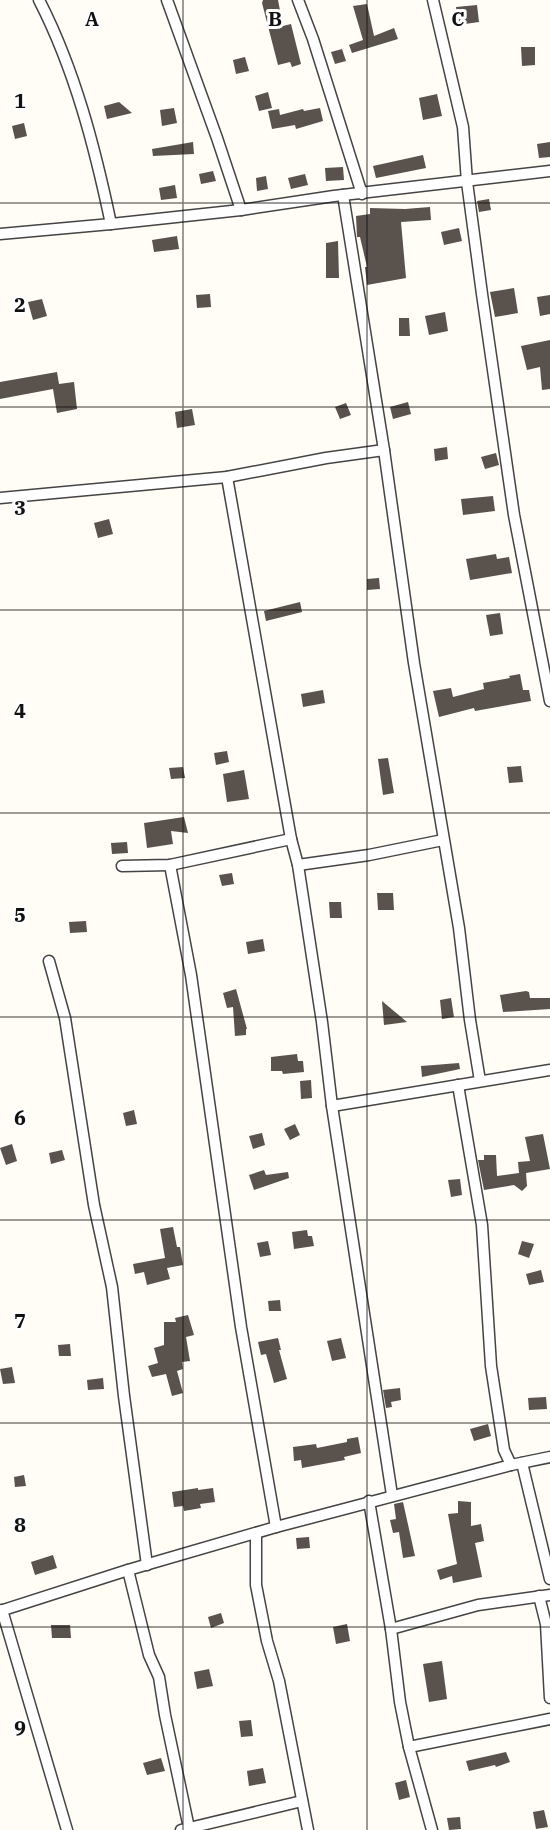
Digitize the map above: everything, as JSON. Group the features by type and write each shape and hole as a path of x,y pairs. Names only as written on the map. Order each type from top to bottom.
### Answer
{"street":[{"path":"39,0 53,27 84,116 111,224"},
{"path":"167,0 241,210"},
{"path":"298,0 313,39 362,194"},
{"path":"433,0 463,127 467,182 514,515 550,701"},
{"path":"0,234 241,210 343,195 550,171"},
{"path":"343,195 384,450 414,663 459,928 480,1081"},
{"path":"0,498 227,477 326,458 384,450"},
{"path":"227,477 291,839 298,865 322,1022 332,1106 392,1495"},
{"path":"122,867 170,865 291,839"},
{"path":"298,865 369,855 444,840"},
{"path":"170,865 190,975 239,1316 276,1527"},
{"path":"49,961 65,1018 94,1205 112,1287 147,1565"},
{"path":"332,1106 550,1070"},
{"path":"458,1085 482,1226 491,1366 504,1450 516,1464 550,1579"},
{"path":"67,1830 1,1610 128,1570 369,1501 550,1457"},
{"path":"369,1501 391,1629 400,1702 409,1747 432,1830"},
{"path":"256,1533 256,1585 267,1641 279,1681 308,1830"},
{"path":"128,1570 149,1655 159,1677 185,1829 302,1801"},
{"path":"391,1629 478,1605 545,1596 550,1698"},
{"path":"409,1747 550,1719"}],"building":[{"path":"263,0 278,0 283,26 291,24 301,64 292,67 290,62 278,65"},
{"path":"367,4 374,36 394,28 398,39 352,53 349,45 363,40 353,6"},
{"path":"477,5 479,22 458,25 456,7"},
{"path":"521,47 535,47 535,65 522,66"},
{"path":"342,49 346,61 335,64 331,52"},
{"path":"245,57 249,71 236,74 233,60"},
{"path":"268,92 272,108 259,111 255,96"},
{"path":"437,94 442,116 423,120 419,98"},
{"path":"119,102 132,113 107,119 104,106"},
{"path":"174,108 177,123 162,126 160,110"},
{"path":"320,108 323,121 296,129 295,125 272,129 268,111 279,109 280,115 303,109 304,111"},
{"path":"24,123 27,136 15,139 12,126"},
{"path":"193,142 194,154 153,156 152,149"},
{"path":"550,142 550,157 539,158 537,144"},
{"path":"423,155 426,168 376,178 373,166"},
{"path":"343,167 344,180 326,181 325,168"},
{"path":"213,171 216,181 201,184 199,174"},
{"path":"305,174 308,185 291,189 288,178"},
{"path":"266,176 268,189 257,191 256,178"},
{"path":"175,185 177,198 161,200 159,188"},
{"path":"489,199 491,210 479,212 477,201"},
{"path":"430,207 431,220 401,222 406,278 367,285 365,267 367,267 360,237 357,237 356,216 370,214 370,208"},
{"path":"459,228 462,241 444,245 441,232"},
{"path":"177,236 179,249 154,252 152,240"},
{"path":"338,241 339,278 326,278 326,243"},
{"path":"514,288 518,313 495,317 490,292"},
{"path":"210,294 211,307 197,308 196,295"},
{"path":"550,295 550,314 540,316 537,297"},
{"path":"42,299 47,316 33,320 28,302"},
{"path":"445,312 448,331 429,335 425,316"},
{"path":"399,318 409,318 410,336 399,336"},
{"path":"550,340 550,389 542,390 540,367 527,370 521,346"},
{"path":"57,372 59,384 74,382 77,409 57,413 53,389 0,399 0,382"},
{"path":"408,402 411,414 393,419 390,407"},
{"path":"346,403 351,415 340,419 335,407"},
{"path":"192,409 195,425 177,428 175,412"},
{"path":"447,447 448,459 435,461 434,449"},
{"path":"496,453 499,465 485,469 481,457"},
{"path":"493,496 495,511 463,515 461,499"},
{"path":"109,519 113,534 98,538 94,523"},
{"path":"496,554 497,559 509,557 512,573 470,580 466,559"},
{"path":"379,578 380,589 367,590 367,579"},
{"path":"300,602 302,612 266,621 264,611"},
{"path":"500,613 503,634 490,636 486,615"},
{"path":"520,674 523,690 529,690 531,701 475,711 474,708 439,717 433,691 451,688 453,697 484,689 483,683"},
{"path":"323,690 325,703 303,707 301,694"},
{"path":"227,751 229,762 216,765 214,753"},
{"path":"388,758 394,793 383,795 378,759"},
{"path":"521,766 523,782 509,783 507,767"},
{"path":"183,767 185,778 171,779 169,768"},
{"path":"244,770 249,799 227,802 223,774"},
{"path":"184,817 188,833 171,831 173,844 147,848 144,823"},
{"path":"127,842 128,853 112,854 111,843"},
{"path":"232,873 234,884 222,886 219,875"},
{"path":"377,893 393,893 394,910 378,910"},
{"path":"329,902 341,902 342,918 330,918"},
{"path":"86,921 87,932 70,933 69,922"},
{"path":"263,939 265,951 248,954 246,942"},
{"path":"236,989 247,1029 246,1035 235,1036 233,1007 227,1008 223,993"},
{"path":"529,992 530,998 550,998 550,1009 503,1012 500,995"},
{"path":"451,998 454,1017 442,1019 440,1000"},
{"path":"382,1001 407,1022 384,1025"},
{"path":"297,1054 298,1061 303,1061 304,1072 283,1074 282,1071 271,1071 271,1057"},
{"path":"459,1063 460,1069 422,1077 421,1066"},
{"path":"311,1080 312,1098 301,1099 300,1081"},
{"path":"134,1110 137,1124 126,1126 123,1113"},
{"path":"295,1124 300,1135 290,1140 284,1129"},
{"path":"262,1133 265,1145 253,1149 249,1136"},
{"path":"543,1134 550,1169 526,1173 527,1186 522,1191 514,1185 484,1190 478,1160 484,1160 484,1155 496,1155 497,1176 519,1173 518,1162 530,1161 525,1137"},
{"path":"12,1144 17,1161 6,1165 0,1148"},
{"path":"62,1150 65,1160 51,1164 49,1153"},
{"path":"264,1170 266,1175 288,1172 289,1178 254,1190 249,1175"},
{"path":"460,1179 462,1195 451,1197 448,1180"},
{"path":"173,1227 183,1265 167,1268 170,1279 147,1285 144,1272 135,1274 133,1264 165,1258 160,1229"},
{"path":"307,1230 308,1236 312,1236 314,1246 294,1249 292,1232"},
{"path":"268,1241 271,1255 260,1257 257,1243"},
{"path":"522,1241 534,1244 529,1258 518,1254"},
{"path":"541,1270 544,1282 529,1285 526,1274"},
{"path":"280,1300 281,1311 269,1311 268,1301"},
{"path":"188,1315 194,1335 186,1337 190,1361 182,1362 183,1369 177,1371 183,1393 172,1396 166,1374 152,1377 148,1366 158,1363 154,1348 164,1345 164,1322 176,1322 175,1318"},
{"path":"278,1338 287,1379 274,1383 266,1354 261,1355 258,1342"},
{"path":"341,1338 346,1358 332,1361 327,1341"},
{"path":"70,1344 71,1356 59,1356 58,1345"},
{"path":"12,1367 15,1383 3,1384 0,1369"},
{"path":"103,1378 104,1389 88,1390 87,1380"},
{"path":"400,1388 401,1400 391,1402 392,1407 386,1408 383,1390"},
{"path":"546,1397 547,1409 529,1410 528,1398"},
{"path":"488,1424 491,1436 474,1441 470,1429"},
{"path":"358,1437 361,1453 344,1457 345,1460 302,1468 301,1460 294,1461 293,1447 316,1444 317,1448 347,1442 347,1439"},
{"path":"24,1475 26,1486 15,1487 14,1477"},
{"path":"198,1488 198,1490 213,1488 215,1502 200,1504 201,1508 184,1511 183,1506 174,1507 172,1492"},
{"path":"458,1501 471,1502 471,1526 481,1524 484,1541 475,1543 482,1577 453,1583 452,1576 440,1580 437,1570 457,1564 448,1514 458,1513"},
{"path":"403,1502 415,1556 403,1558 399,1532 393,1533 390,1520 396,1519 394,1504"},
{"path":"309,1537 310,1548 297,1549 296,1538"},
{"path":"53,1555 57,1568 35,1575 31,1562"},
{"path":"221,1613 224,1623 211,1628 208,1617"},
{"path":"347,1624 350,1641 336,1644 333,1627"},
{"path":"51,1625 70,1625 71,1638 52,1638"},
{"path":"442,1661 447,1699 429,1702 423,1664"},
{"path":"209,1669 213,1686 197,1689 194,1672"},
{"path":"251,1720 253,1736 241,1737 239,1721"},
{"path":"506,1752 510,1762 496,1767 495,1765 469,1771 466,1761"},
{"path":"161,1758 165,1771 147,1775 143,1763"},
{"path":"263,1768 266,1783 249,1786 247,1771"},
{"path":"406,1780 410,1797 399,1800 395,1783"},
{"path":"544,1810 548,1827 536,1829 533,1812"},
{"path":"460,1817 461,1829 449,1830 447,1818"}]}
